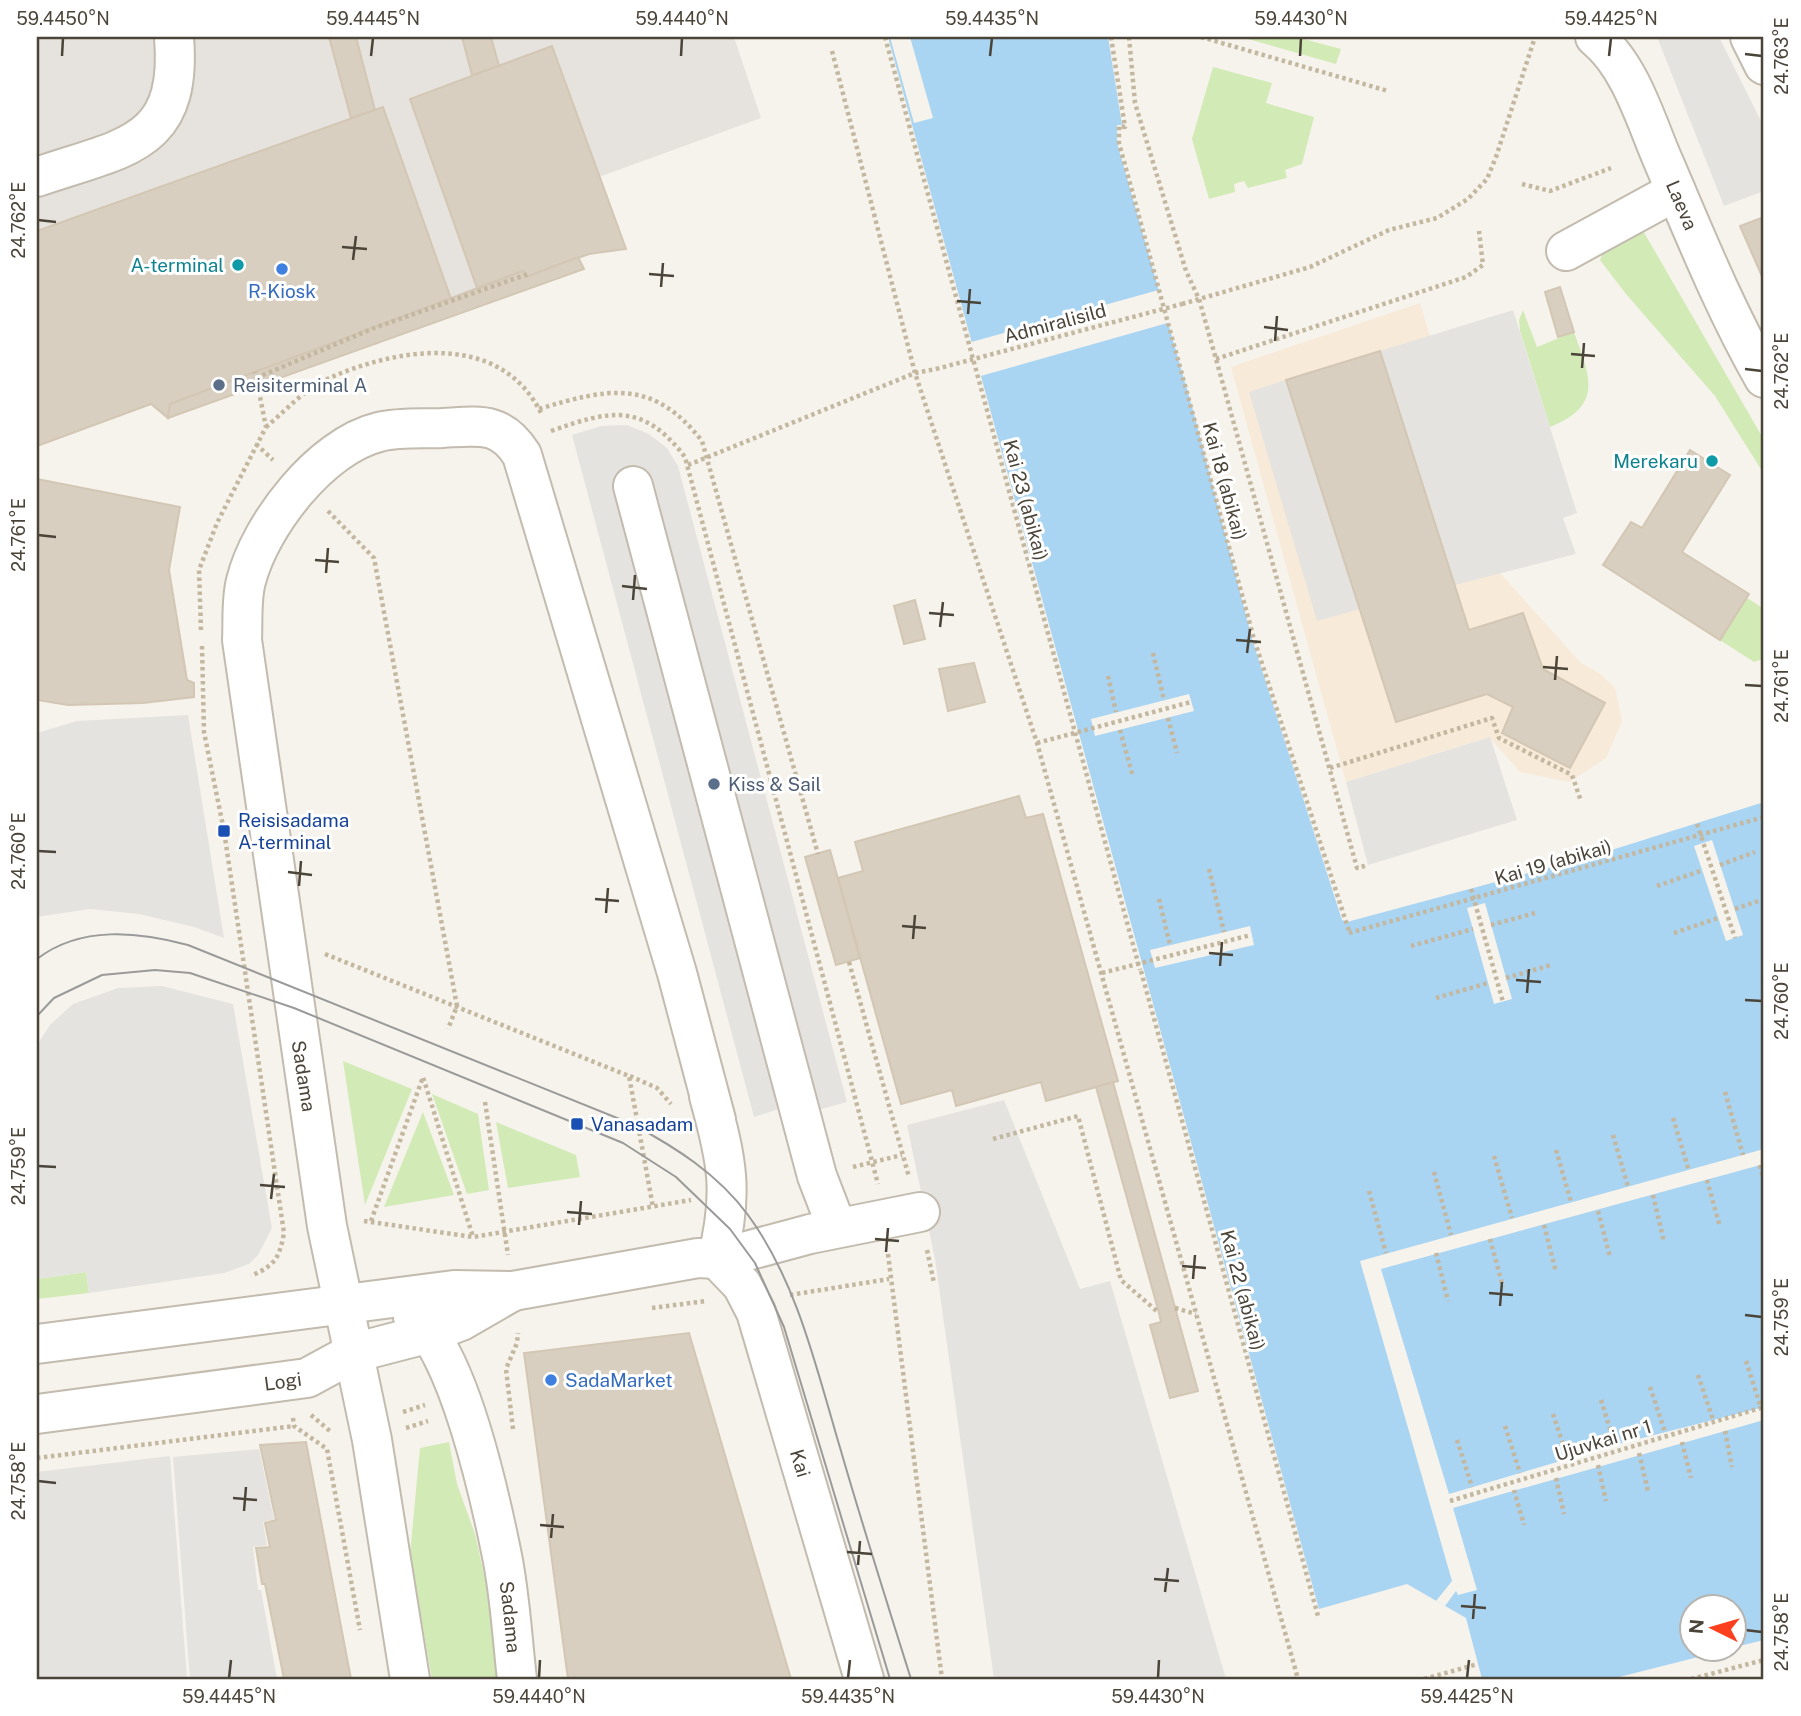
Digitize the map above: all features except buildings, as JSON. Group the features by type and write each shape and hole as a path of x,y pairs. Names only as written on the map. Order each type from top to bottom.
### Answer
{"street":[{"path":"37,177 137,142 164,116 176,79 174,37"},
{"name":"Laeva","path":"1595,37 1613,54 1630,84 1676,191 1764,378"},
{"path":"1750,37 1764,65"},
{"path":"1566,251 1676,191"},
{"name":"Sadama","path":"410,1679 370,1432 327,1226 242,640 245,583 261,537 302,484 344,445 381,431 492,427 513,440 522,455 677,973 716,1120"},
{"path":"633,486 817,1176 837,1228"},
{"path":"557,569 726,1157 729,1194 717,1259"},
{"name":"Logi","path":"37,1343 454,1290 513,1292 698,1258 717,1259 837,1228 919,1212"},
{"name":"Kai","path":"717,1259 742,1285 756,1312 864,1679"},
{"name":"Logi","path":"37,1414 297,1379 353,1353 430,1333 461,1321 513,1292"},
{"name":"Sadama","path":"383,1299 417,1320 430,1333 464,1408 502,1552 517,1679"},
{"path":"297,1379 348,1401 370,1432"}],"path":[{"name":"Kai 23 (abikai)","path":"885,37 1140,970"},
{"name":"Kai 18 (abikai)","path":"1111,37 1125,127 1119,126 1119,143 1254,639 1349,932"},
{"path":"1129,37 1135,103 1186,271 1199,299 1357,868 1368,864"},
{"path":"1201,37 1388,90"},
{"name":"Admiralisild","path":"688,465 915,373 1182,304 1310,267 1389,230 1437,218 1468,199 1487,179 1535,37"},
{"path":"832,51 915,373 1037,743 1298,1679"},
{"path":"1522,184 1550,191 1611,168"},
{"path":"1216,359 1466,277 1483,265 1479,231"},
{"path":"266,427 255,375 373,328 528,274"},
{"path":"247,462 266,427 323,381 385,360 456,352 491,362 529,393 539,409 597,392 639,394 656,400 688,424 702,441 818,854"},
{"path":"256,444 302,484 374,558 457,1006 448,1029"},
{"path":"1153,653 1164,700"},
{"path":"1108,676 1116,712"},
{"path":"1037,743 1191,702"},
{"path":"1168,718 1178,753"},
{"path":"1330,768 1492,718 1499,738 1572,775 1581,801"},
{"path":"1120,730 1133,777"},
{"name":"Kai 19 (abikai)","path":"1349,932 1764,817"},
{"path":"1697,824 1735,938"},
{"path":"1720,865 1755,852"},
{"path":"1209,869 1224,932"},
{"path":"1657,886 1703,870"},
{"path":"1471,889 1503,1002"},
{"path":"1158,899 1170,945"},
{"path":"1735,909 1764,899"},
{"path":"1491,925 1535,912"},
{"path":"1674,933 1718,918"},
{"path":"1411,946 1473,929"},
{"path":"1102,973 1251,935"},
{"path":"315,950 629,1076 653,1207"},
{"path":"849,962 902,1155"},
{"path":"1506,978 1551,965"},
{"name":"Kai 22 (abikai)","path":"1140,970 1318,1616"},
{"path":"1436,998 1488,983"},
{"path":"372,1222 423,1077 473,1237"},
{"path":"1725,1092 1743,1155"},
{"path":"485,1102 513,1292"},
{"path":"993,1139 1078,1116 1121,1280 1159,1313"},
{"path":"1673,1118 1689,1171"},
{"path":"1613,1135 1629,1187"},
{"path":"1556,1150 1572,1202"},
{"path":"1494,1156 1512,1218"},
{"path":"1760,1165 1764,1182"},
{"path":"1434,1172 1451,1235"},
{"path":"1707,1180 1720,1227"},
{"path":"1370,1191 1386,1253"},
{"path":"278,1312 272,1267 281,1250 284,1233 372,1222 473,1237 729,1194"},
{"path":"1653,1195 1664,1242"},
{"path":"1598,1210 1610,1257"},
{"path":"1544,1225 1556,1272"},
{"path":"1490,1239 1503,1287"},
{"path":"1436,1253 1448,1301"},
{"path":"1175,1308 1197,1314"},
{"path":"1746,1361 1763,1407"},
{"path":"1698,1375 1713,1420"},
{"path":"294,1426 297,1379"},
{"path":"1650,1387 1665,1432"},
{"path":"327,1449 370,1432 508,1394"},
{"path":"1601,1400 1615,1445"},
{"name":"Ujuvkai nr 1","path":"1450,1500 1763,1407"},
{"path":"1553,1414 1568,1459"},
{"path":"37,1458 294,1426 327,1449 362,1639"},
{"path":"1506,1426 1520,1473"},
{"path":"1725,1431 1732,1466"},
{"path":"1457,1440 1472,1487"},
{"path":"1682,1442 1691,1478"},
{"path":"1639,1453 1648,1491"},
{"path":"1598,1465 1606,1501"},
{"path":"1556,1478 1564,1514"},
{"path":"1514,1490 1524,1525"},
{"path":"1691,1679 1764,1660"},
{"path":"1424,1679 1478,1664"}],"shaded area":[{"path":"37,37 734,37 761,118 599,177 552,46 410,98 477,288 451,299 383,107 37,231"},
{"path":"1657,37 1719,37 1764,127 1764,191 1724,206"},
{"path":"1420,303 1500,573 1581,663 1599,673 1615,688 1622,721 1606,758 1569,782 1520,772 1489,737 1346,782 1231,367"},
{"path":"1513,310 1577,513 1563,518 1576,554 1455,585 1380,351"},
{"path":"1286,380 1360,609 1317,621 1249,392"},
{"name":"Kiss & Sail","path":"627,425 649,434 667,448 678,466 847,1102 800,1115 797,1103 754,1117 572,435 601,426"},
{"path":"188,715 224,938 194,927 139,914 90,909 37,917 37,733 77,721"},
{"path":"1490,737 1517,820 1368,865 1346,782"},
{"path":"162,986 233,1004 272,1228 258,1255 249,1264 224,1273 89,1293 86,1272 37,1279 37,1045 50,1025 73,1004 118,988"},
{"path":"1004,1100 1080,1289 1110,1281 1226,1679 994,1679 935,1259 907,1125"},
{"path":"259,1449 274,1519 263,1522 267,1545 253,1547 258,1590 261,1590 277,1679 190,1679 173,1457"},
{"path":"170,1456 187,1679 37,1679 37,1472"}],"green space":[{"path":"1241,37 1296,37 1341,49 1336,64"},
{"path":"1213,67 1272,83 1266,103 1314,117 1302,164 1285,170 1287,178 1248,188 1244,181 1234,184 1235,192 1209,199 1192,139"},
{"path":"1642,229 1764,440 1764,474 1715,396 1600,260 1605,248"},
{"path":"1523,310 1537,347 1574,332 1588,376 1586,399 1579,409 1550,427 1520,331 1519,320"},
{"path":"1747,598 1764,609 1764,659 1754,662 1720,640"},
{"path":"343,1061 412,1089 365,1205"},
{"path":"432,1094 478,1114 489,1190 467,1194"},
{"path":"423,1112 454,1195 384,1207"},
{"path":"496,1122 576,1155 580,1177 508,1188"},
{"path":"86,1272 89,1293 37,1299 37,1279"},
{"path":"449,1442 457,1484 475,1534 485,1579 499,1679 432,1679 410,1554 420,1448"}],"water":[{"path":"888,37 1108,37 1122,125 1117,125 1117,143 1194,414 1252,639 1342,920 1347,922 1599,854 1764,802 1764,1640 1748,1644 1748,1594 1678,1594 1678,1662 1611,1679 1482,1679 1466,1618 1407,1584 1319,1609"}],"pier":[{"path":"890,37 910,37 933,118 914,123"},
{"path":"1162,289 1171,322 977,377 968,343"},
{"path":"1189,694 1194,711 1095,736 1091,719"},
{"path":"1712,840 1743,935 1726,941 1694,846"},
{"path":"1485,903 1512,999 1494,1004 1467,908"},
{"path":"1250,926 1254,945 1155,968 1150,950"},
{"path":"1764,1149 1764,1164 1381,1269 1449,1494 1615,1445 1764,1407 1764,1420 1453,1508 1477,1590 1458,1595 1456,1591 1445,1606 1436,1601 1452,1581 1360,1261"}],"tram line":[{"path":"37,959 72,941 111,934 150,937 188,945 632,1124 680,1152 709,1174 748,1215 765,1241 793,1298 911,1679"},
{"path":"37,1016 54,998 102,975 155,970 190,973 294,1008 623,1143 676,1177 730,1229 755,1263 784,1327 890,1679"}],"place":[{"name":"A-terminal","path":"238,265"},
{"name":"R-Kiosk","path":"282,269"},
{"name":"Reisiterminal A","path":"219,385"},
{"name":"Merekaru","path":"1712,461"},
{"name":"Kiss & Sail","path":"714,784"},
{"name":"Reisisadama A-terminal","path":"224,831"},
{"name":"Vanasadam","path":"577,1124"},
{"name":"SadaMarket","path":"551,1380"}]}
